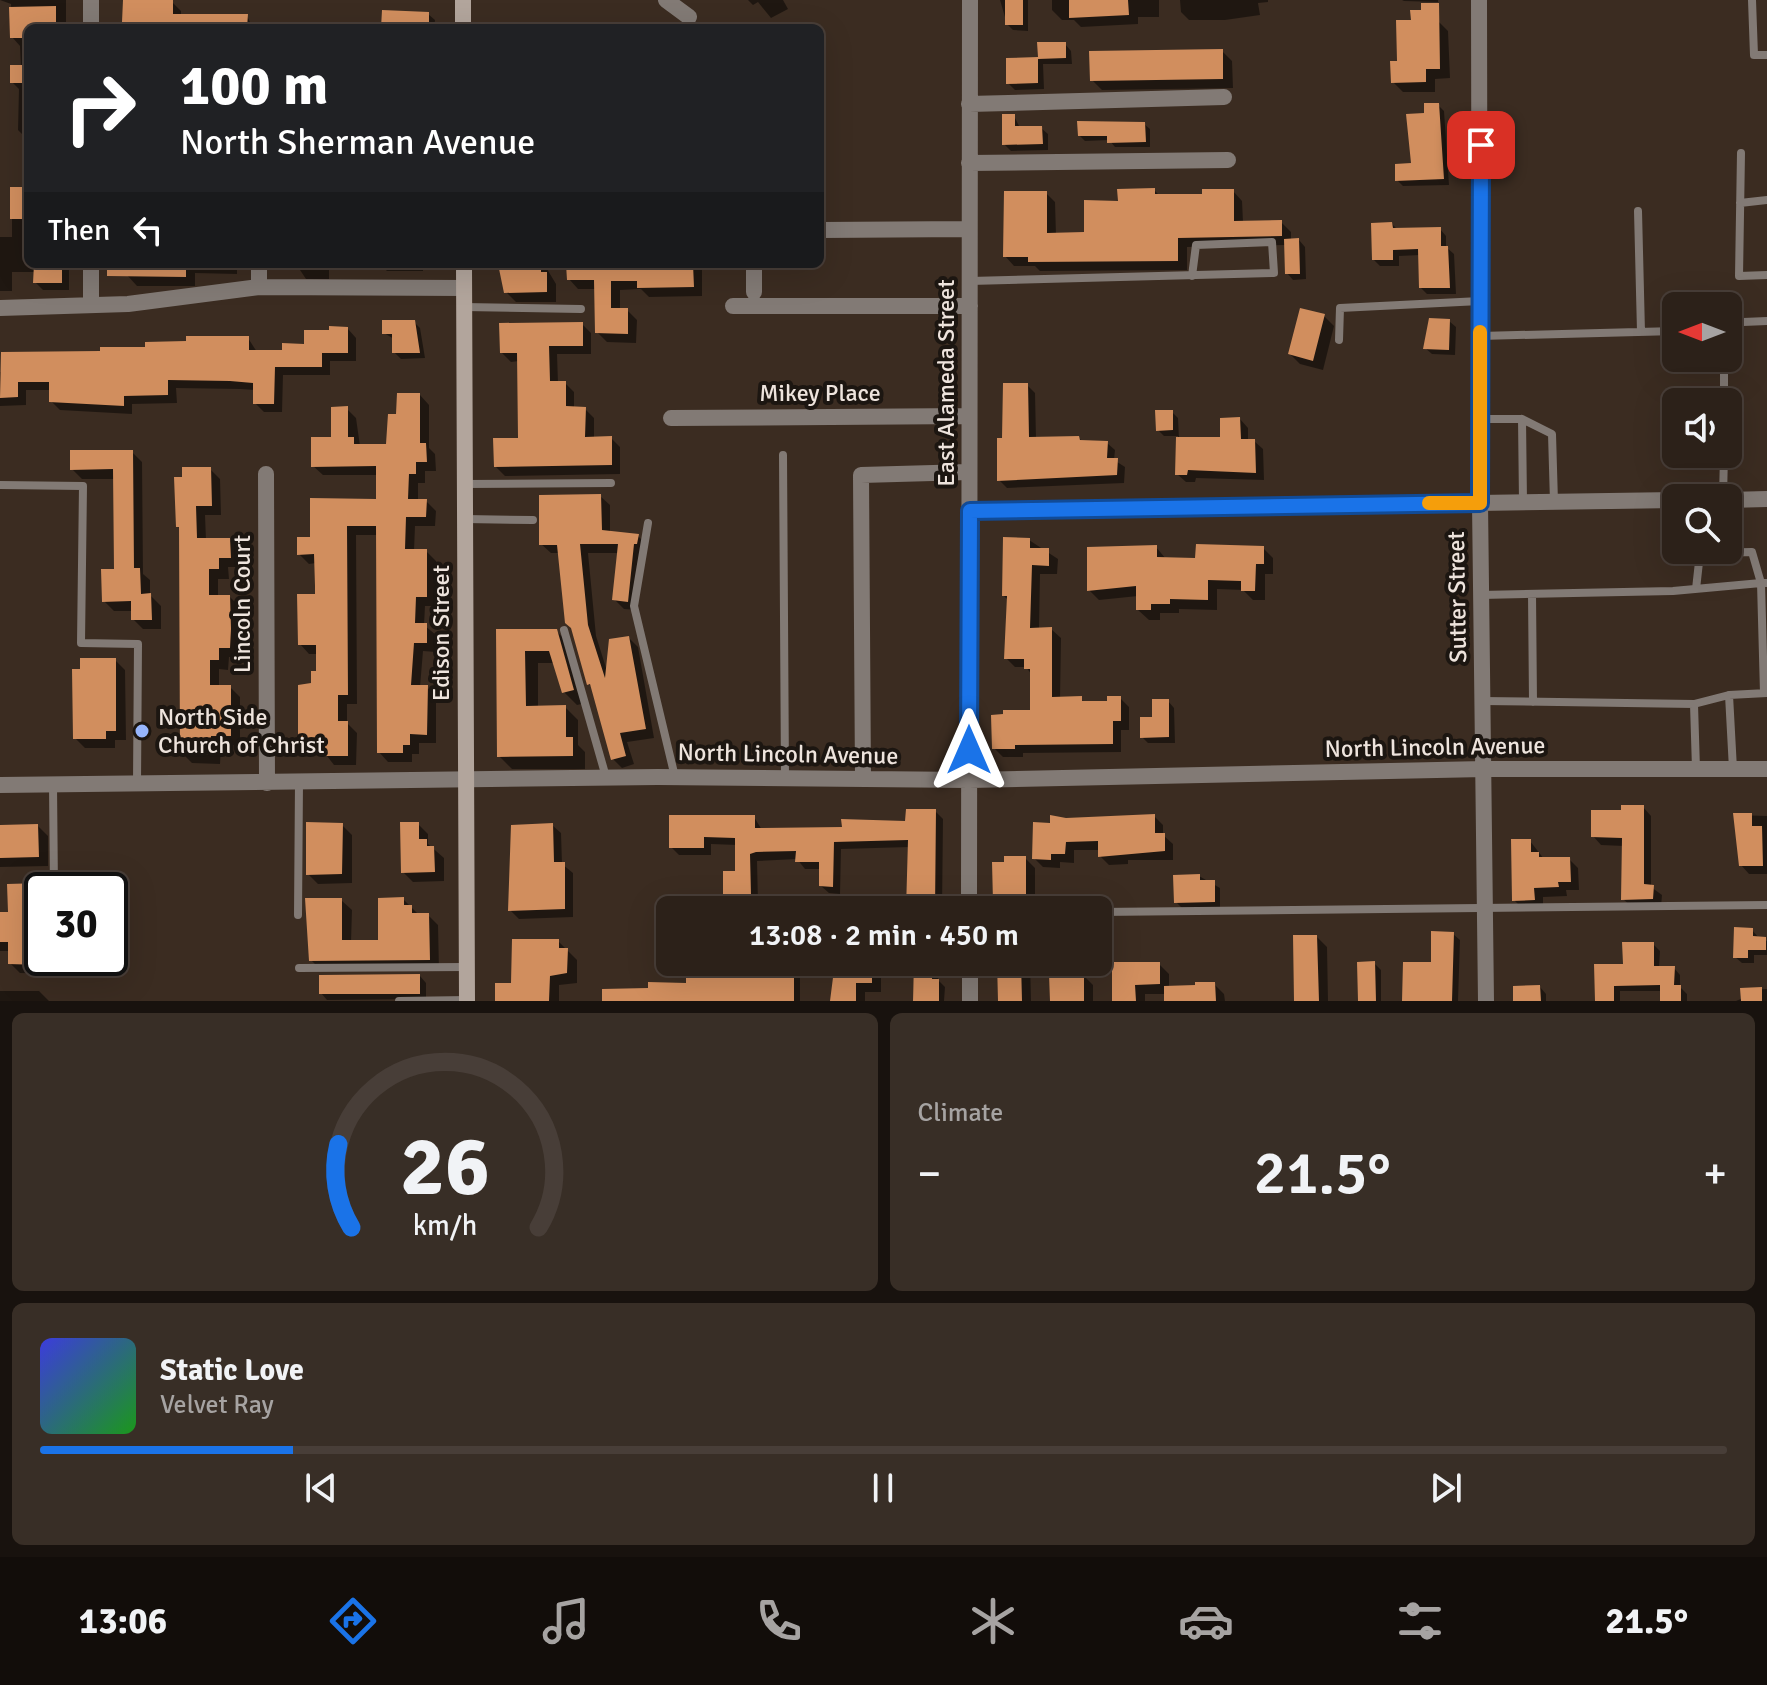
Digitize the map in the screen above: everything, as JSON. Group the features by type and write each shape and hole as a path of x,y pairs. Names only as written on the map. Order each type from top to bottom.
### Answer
{"street":[{"path":"91,0 91,24"},
{"path":"463,0 463,24"},
{"path":"666,0 689,17"},
{"name":"East Alameda Street","path":"969,896 970,0"},
{"name":"Sutter Street","path":"1479,0 1480,503 1486,1001"},
{"path":"969,104 1224,97"},
{"path":"969,163 1228,160"},
{"path":"824,230 969,229"},
{"path":"91,268 91,304"},
{"path":"259,268 259,287"},
{"name":"Edison Street","path":"464,268 467,1000"},
{"path":"754,268 754,292"},
{"path":"0,308 128,304 259,287 464,288"},
{"path":"733,306 970,306"},
{"name":"Mikey Place","path":"671,418 969,416"},
{"path":"863,779 861,475 969,472"},
{"name":"Lincoln Court","path":"266,474 267,783"},
{"path":"1742,499 1767,499"},
{"path":"970,511 1662,500"},
{"name":"North Lincoln Avenue","path":"0,785 466,782 675,777 969,780 1484,769 1767,769"},
{"path":"970,976 970,1001"}],"lane":[{"path":"1752,0 1754,55 1767,55"},
{"path":"1741,153 1739,276 1767,275"},
{"path":"1740,203 1767,200"},
{"path":"1638,211 1641,332"},
{"path":"969,281 1192,276 1274,273 1272,242 1196,245 1192,276"},
{"path":"1339,340 1340,308 1480,301"},
{"path":"464,307 581,309"},
{"path":"1743,322 1767,321"},
{"path":"1480,336 1662,331"},
{"path":"1480,419 1522,419 1552,434 1554,502"},
{"path":"1522,419 1523,502"},
{"path":"783,455 785,778"},
{"path":"465,484 611,483"},
{"path":"0,485 83,486 81,643 138,644 137,783"},
{"path":"465,519 533,520"},
{"path":"648,523 634,606 675,777"},
{"path":"1483,701 1694,704 1729,695 1766,693 1764,583 1752,552 1700,553 1696,589"},
{"path":"1481,595 1696,589 1764,583"},
{"path":"1532,594 1533,702"},
{"path":"564,630 606,778"},
{"path":"1729,695 1733,769"},
{"path":"1694,704 1696,769"},
{"path":"298,915 299,782"},
{"path":"53,784 54,872"},
{"path":"1112,912 1767,905"},
{"path":"299,968 467,967"},
{"path":"399,1001 467,1000"}],"building":[{"path":"123,0 173,0 173,14 248,14 247,24 122,22"},
{"path":"1005,0 1023,0 1023,25 1005,25"},
{"path":"1069,0 1128,0 1129,15 1069,18"},
{"path":"1421,3 1439,3 1440,69 1426,69 1426,82 1391,83 1390,61 1397,61 1396,20 1411,20 1410,10 1421,10"},
{"path":"56,6 56,24 24,24 24,38 10,38 9,7"},
{"path":"382,10 429,12 429,24 381,24"},
{"path":"1037,42 1066,42 1066,58 1038,59 1038,83 1006,84 1006,58 1038,57"},
{"path":"1223,49 1223,79 1090,81 1089,51"},
{"path":"10,65 24,65 24,83 10,83"},
{"path":"1424,103 1439,103 1444,179 1395,181 1395,164 1411,163 1406,114 1424,113"},
{"path":"1002,114 1015,114 1015,126 1042,126 1043,144 1002,145"},
{"path":"1077,121 1145,122 1146,142 1107,143 1107,136 1078,136"},
{"path":"10,187 24,187 24,219 10,219"},
{"path":"1155,188 1155,194 1202,194 1202,189 1234,189 1234,221 1282,220 1282,236 1178,238 1178,261 1028,262 1028,257 1003,257 1004,191 1047,191 1047,233 1084,232 1084,200 1118,201 1117,189"},
{"path":"1392,222 1393,228 1441,227 1441,246 1448,246 1450,288 1419,288 1418,249 1393,250 1393,260 1372,260 1371,223"},
{"path":"1299,238 1300,274 1285,274 1284,239"},
{"path":"34,268 62,268 62,283 33,283"},
{"path":"107,268 186,268 186,277 107,276"},
{"path":"499,268 541,268 541,272 547,272 547,292 504,293"},
{"path":"566,268 693,268 694,287 637,288 637,281 611,281 611,308 628,308 628,334 595,333 594,280 567,280"},
{"path":"1300,308 1325,314 1313,361 1288,354"},
{"path":"1429,318 1450,319 1449,350 1423,349"},
{"path":"382,320 415,320 420,353 392,353 392,334 382,334"},
{"path":"583,322 583,346 549,346 550,381 566,381 566,406 586,407 585,437 612,436 612,465 494,467 493,438 518,438 517,353 500,353 499,323"},
{"path":"329,326 348,327 348,353 322,353 322,367 275,367 274,404 253,404 253,383 230,381 168,380 168,395 124,396 124,406 49,402 49,382 18,382 18,397 0,398 1,352 100,351 100,347 145,347 145,342 186,341 186,336 249,336 249,350 282,350 282,343 304,344 304,330 329,330"},
{"path":"1003,383 1028,383 1029,437 1079,436 1080,440 1108,441 1107,458 1118,458 1117,475 997,481 997,438 1002,438"},
{"path":"397,393 420,393 420,443 426,443 427,462 416,462 416,474 409,474 408,499 427,499 426,517 406,517 405,549 427,549 427,597 416,597 415,623 427,623 427,643 414,643 411,685 428,685 427,735 410,734 410,745 403,745 403,753 377,753 376,526 347,526 348,695 338,695 338,721 348,721 348,756 323,756 323,746 317,746 317,738 298,738 298,685 311,683 311,671 316,671 316,645 298,645 297,594 315,594 315,586 314,554 297,555 297,537 310,537 310,498 376,499 376,466 311,467 311,437 331,437 331,407 348,406 348,437 354,437 354,444 386,444 388,414 396,414"},
{"path":"1155,410 1173,410 1173,430 1156,431"},
{"path":"1240,417 1241,439 1255,439 1256,473 1188,470 1187,475 1175,475 1176,437 1220,437 1220,418"},
{"path":"70,450 133,450 134,568 140,568 141,594 151,593 152,620 131,620 131,601 102,602 101,569 114,569 113,469 70,470"},
{"path":"182,467 211,467 212,506 196,506 197,538 230,538 231,558 219,558 219,569 209,569 209,595 230,595 230,648 219,648 219,660 210,660 210,685 231,685 231,736 211,736 211,755 180,754 179,527 176,527 174,477 182,477"},
{"path":"601,494 602,530 639,534 637,544 634,544 628,602 612,600 618,544 580,544 588,625 605,678 609,639 629,636 646,729 620,733 626,756 611,760 590,684 587,685 571,628 565,623 557,545 539,545 539,495"},
{"path":"1003,537 1030,538 1030,548 1049,548 1049,566 1032,565 1030,628 1052,627 1052,697 1082,696 1082,701 1107,701 1107,696 1121,696 1121,721 1113,721 1113,744 1015,745 1015,749 992,749 991,715 1003,714 1003,710 1030,710 1030,669 1024,669 1024,659 1004,659 1007,596 1002,596"},
{"path":"1196,544 1264,546 1264,564 1256,564 1255,591 1241,591 1241,581 1208,580 1208,600 1170,599 1170,604 1151,604 1151,610 1136,610 1136,586 1087,591 1087,547 1157,545 1157,557 1195,558"},
{"path":"496,629 557,629 574,690 562,693 549,651 525,651 526,706 566,705 566,737 573,737 573,756 497,757"},
{"path":"80,658 116,658 116,731 106,731 106,739 73,739 72,669 80,669"},
{"path":"1152,699 1169,699 1169,737 1140,738 1140,717 1152,717"},
{"path":"1621,805 1644,805 1644,884 1654,885 1653,899 1621,900 1622,838 1591,837 1591,810 1621,810"},
{"path":"906,809 936,809 935,896 906,896 908,840 834,842 833,887 819,886 819,862 795,862 796,851 756,852 750,854 751,895 723,896 723,871 735,871 735,838 704,837 704,848 669,848 669,815 755,815 755,828 842,827 841,819 905,821"},
{"path":"1733,813 1752,813 1752,826 1762,826 1763,866 1739,866"},
{"path":"1155,814 1155,833 1165,833 1165,851 1098,857 1098,841 1066,842 1065,854 1051,854 1051,860 1032,859 1033,822 1050,823 1050,815 1066,818"},
{"path":"306,822 343,823 342,874 306,875"},
{"path":"400,822 419,822 419,839 427,839 427,846 434,846 435,872 401,873"},
{"path":"553,823 554,862 565,862 565,909 508,911 511,825"},
{"path":"38,824 39,857 0,858 0,825"},
{"path":"1511,839 1531,839 1531,852 1539,852 1539,857 1570,857 1571,882 1558,882 1559,887 1534,888 1535,900 1512,901"},
{"path":"1004,856 1026,856 1026,896 993,896 992,862 1004,862"},
{"path":"1200,874 1200,880 1215,880 1215,902 1174,903 1173,875"},
{"path":"7,884 24,884 24,964 8,964 8,942 0,942 0,912 8,912"},
{"path":"404,897 404,905 412,905 412,913 429,913 430,960 309,961 305,898 342,898 342,940 378,940 378,898"},
{"path":"1734,927 1753,928 1753,936 1766,937 1766,950 1748,950 1748,958 1733,958"},
{"path":"1431,931 1454,932 1452,1001 1402,1001 1403,962 1431,962"},
{"path":"1293,935 1317,935 1319,1001 1294,1001"},
{"path":"512,939 559,939 559,948 568,948 567,973 550,976 549,1001 495,1001 495,983 511,983"},
{"path":"1622,942 1654,942 1654,966 1675,966 1674,985 1681,985 1681,1001 1660,1001 1660,985 1614,986 1614,1001 1595,1001 1594,964 1623,964"},
{"path":"1375,961 1376,1001 1358,1001 1357,962"},
{"path":"1112,962 1160,962 1160,984 1135,985 1136,1001 1112,1001"},
{"path":"420,974 420,994 319,994 319,975"},
{"path":"686,976 794,976 794,1001 602,1001 602,989 648,988 648,982 686,983"},
{"path":"833,976 872,976 872,983 856,983 856,1001 830,1001"},
{"path":"914,976 939,979 939,1001 913,1001"},
{"path":"997,976 1021,976 1022,1001 998,1001"},
{"path":"1049,976 1084,976 1084,1001 1050,1001"},
{"path":"1195,982 1215,982 1216,1001 1164,1001 1164,986 1195,985"},
{"path":"1540,985 1541,1001 1513,1001 1513,986"},
{"path":"1762,987 1762,1001 1741,1001 1740,988"}],"slow traffic":[{"path":"1429,503 1480,503 1480,332"}],"place":[{"name":"North Side Church of Christ","path":"142,731"}],"route":[{"path":"969,750 970,511 1480,503 1481,145"}]}
